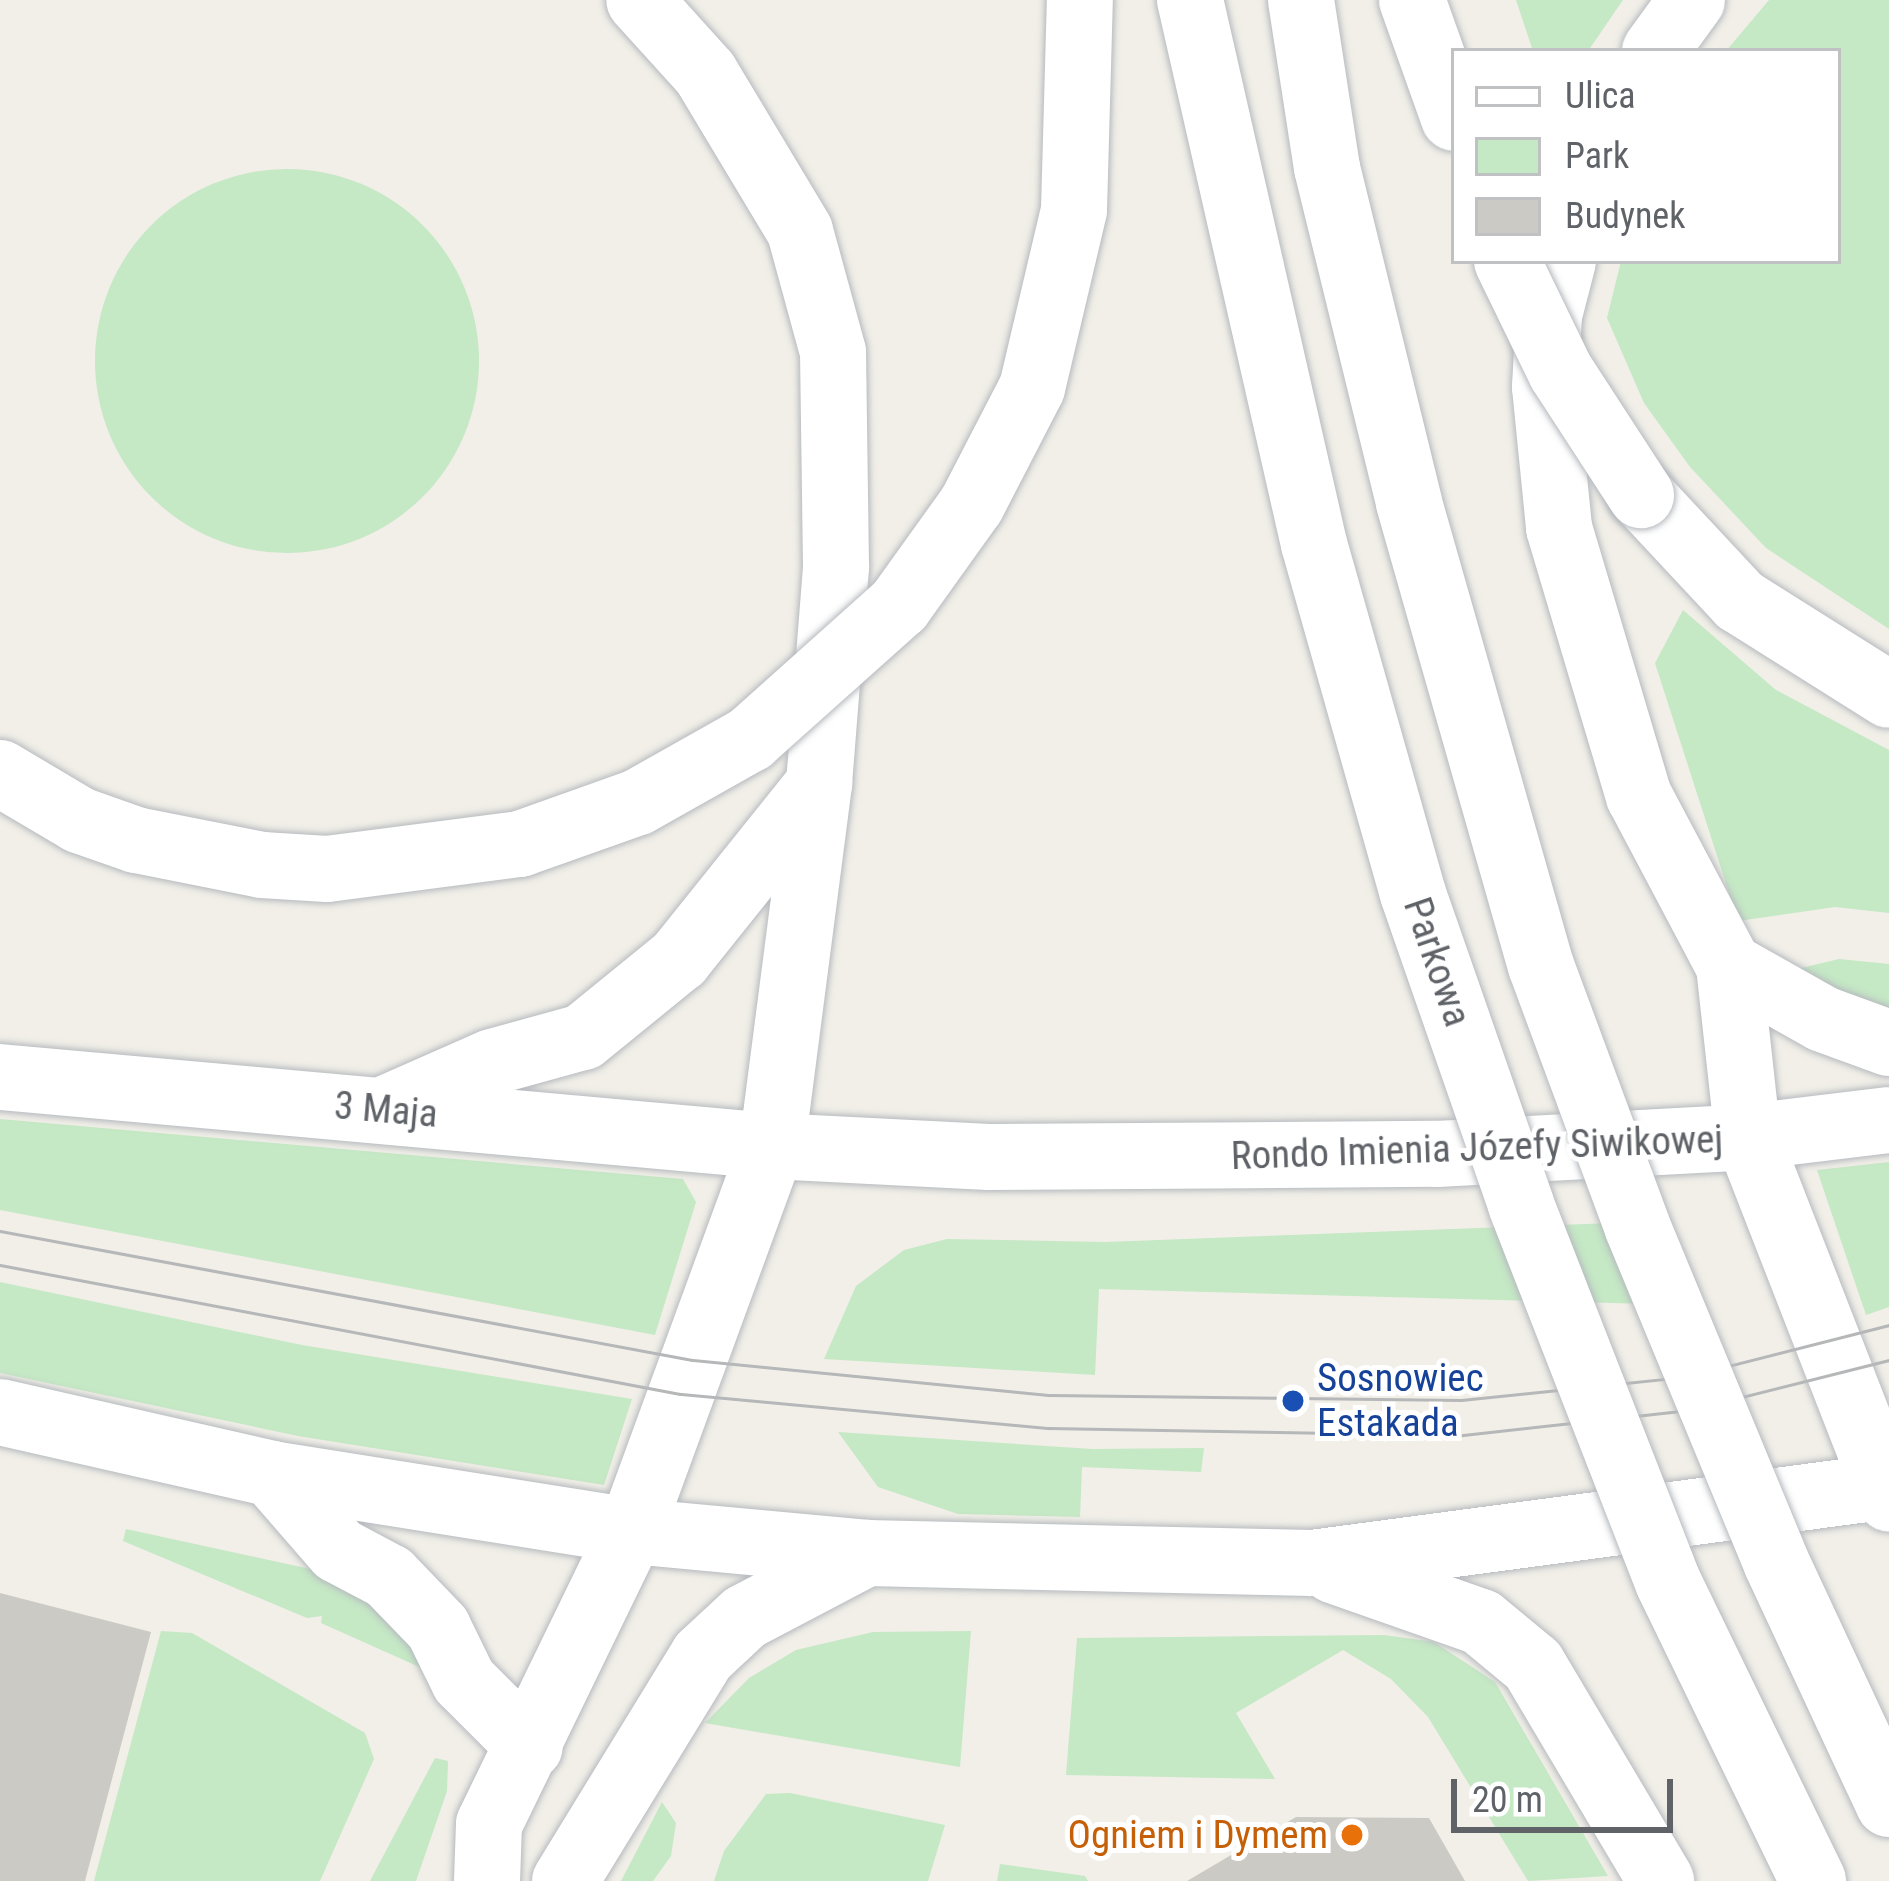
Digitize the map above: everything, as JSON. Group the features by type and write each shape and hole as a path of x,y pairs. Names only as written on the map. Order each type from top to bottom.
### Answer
{"street":[{"path":"487,1881 489,1824 631,1531 772,1147 819,784 836,566 833,352 800,231 705,73 639,0"},
{"path":"0,773 80,820 136,840 262,866 327,869 520,844 638,802 750,739 899,606 972,504 1032,388 1074,210 1080,0"},
{"name":"Parkowa","path":"1190,0 1320,567 1413,894 1521,1205 1668,1582 1813,1881"},
{"path":"1301,0 1327,168 1409,503 1541,966 1637,1226 1776,1562 1889,1804"},
{"path":"1412,0 1451,110"},
{"path":"1656,48 1693,0"},
{"path":"1509,264 1598,434 1686,548 1796,641 1889,695"},
{"path":"1562,264 1549,315 1545,387 1559,528 1640,796 1729,966 1748,1137 1889,1120"},
{"path":"385,1110 492,1062 583,1037 679,958 819,784"},
{"path":"1729,966 1823,1019 1889,1043"},
{"name":"3 Maja","path":"0,1078 772,1147"},
{"name":"Rondo Imienia Józefy Siwikowej","path":"631,1531 867,1553 1312,1563 1888,1491 1748,1137 1254,1159 772,1147"},
{"path":"0,1412 272,1474 631,1531"},
{"path":"272,1474 338,1550 388,1577 437,1628 464,1682 530,1747"},
{"path":"565,1881 703,1656 746,1617 867,1553"},
{"path":"1312,1563 1481,1622 1533,1665 1661,1881"}],"green space":[{"path":"1516,0 1623,0 1590,48 1532,48"},
{"path":"1769,0 1889,0 1889,629 1766,548 1690,467 1644,403 1607,318 1620,264 1841,264 1841,48 1729,48"},
{"path":"287,169 360,184 423,225 464,288 479,361 464,434 423,497 360,538 287,553 214,538 151,497 110,434 95,361 110,288 151,225 214,184"},
{"path":"1683,610 1776,690 1889,750 1889,913 1835,907 1738,921 1655,663"},
{"path":"1839,959 1889,964 1889,1016 1797,969"},
{"path":"0,1119 683,1179 696,1202 655,1335 0,1210"},
{"path":"1889,1162 1889,1307 1866,1315 1817,1170"},
{"path":"1614,1223 1648,1304 1099,1289 1095,1375 824,1359 856,1286 904,1250 947,1239 1105,1242"},
{"path":"0,1282 302,1345 632,1399 604,1485 298,1436 0,1373"},
{"path":"838,1432 1092,1449 1204,1448 1201,1472 1082,1467 1080,1517 958,1514 878,1487"},
{"path":"126,1529 324,1572 350,1586 414,1647 426,1670 321,1623 322,1616 307,1618 123,1541"},
{"path":"161,1631 192,1633 365,1733 374,1759 320,1881 94,1881"},
{"path":"971,1631 960,1767 705,1723 749,1678 796,1650 873,1632"},
{"path":"1384,1635 1434,1642 1495,1682 1608,1876 1528,1881 1428,1717 1391,1679 1343,1650 1236,1713 1275,1779 1066,1775 1077,1638"},
{"path":"435,1758 448,1761 447,1791 416,1881 370,1881"},
{"path":"790,1793 945,1825 928,1881 714,1881 724,1851 766,1794"},
{"path":"662,1802 676,1823 671,1856 653,1881 621,1881"},
{"path":"1000,1864 1085,1876 1088,1881 997,1881"}],"building":[{"path":"0,1593 151,1632 85,1881 0,1881"},
{"name":"Ogniem i Dymem","path":"1296,1817 1429,1818 1465,1881 1187,1881"}],"tram line":[{"path":"0,1231 692,1360 1049,1395 1461,1400 1685,1377 1889,1325"},
{"path":"0,1265 680,1394 1048,1428 1463,1435 1690,1410 1889,1360"}],"place":[{"name":"Sosnowiec Estakada","path":"1293,1401"},
{"name":"Ogniem i Dymem","path":"1352,1835"}]}
